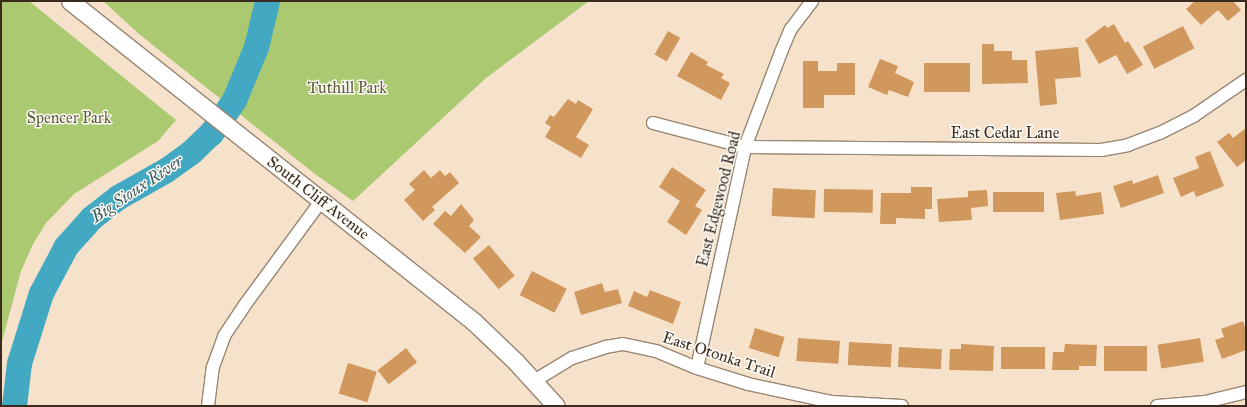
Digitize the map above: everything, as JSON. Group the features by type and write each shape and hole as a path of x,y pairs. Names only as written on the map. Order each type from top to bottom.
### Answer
{"main road":[{"name":"South Cliff Avenue","path":"70,1 126,48 322,200 473,321 534,381 556,406"}],"street":[{"name":"East Edgewood Road","path":"697,368 745,147 791,29 812,1"},
{"name":"East Cedar Lane","path":"653,123 745,147 1102,150 1128,145 1160,133 1195,115 1246,80"},
{"path":"208,406 213,367 224,336 244,306 322,200"},
{"name":"East Otonka Trail","path":"534,381 572,358 605,347 623,344 656,351 697,368 748,384 832,402 902,406"},
{"path":"1157,406 1205,402 1246,392"}],"green space":[{"name":"Spencer Park","path":"1,1 29,1 176,120 158,141 74,194 46,223 33,244 21,271 1,345"},
{"name":"Tuthill Park","path":"103,1 589,1 486,78 353,201 315,174 139,34"}],"building":[{"path":"1195,1 1233,1 1241,10 1228,21 1218,10 1201,25 1186,9"},
{"path":"1114,24 1125,43 1128,41 1143,65 1127,74 1116,55 1099,64 1085,40 1105,25 1107,28"},
{"path":"1183,26 1194,48 1154,69 1143,46"},
{"path":"668,31 680,38 667,61 654,54"},
{"path":"982,44 994,44 994,51 1012,51 1012,60 1027,60 1028,83 982,84"},
{"path":"1078,47 1081,77 1055,79 1057,104 1040,106 1035,51"},
{"path":"691,52 708,62 706,65 724,74 721,78 730,83 721,100 677,76"},
{"path":"880,59 898,66 895,73 914,82 908,97 889,90 887,95 868,87"},
{"path":"803,61 818,61 818,71 837,71 837,63 855,63 855,95 824,95 824,108 803,108"},
{"path":"924,63 970,63 970,92 924,92"},
{"path":"568,99 576,104 578,100 593,109 576,137 589,145 581,158 545,137 551,127 545,123 550,115 554,117"},
{"path":"1246,128 1246,160 1237,167 1217,142 1229,133 1233,138"},
{"path":"1210,151 1224,186 1196,197 1194,191 1181,197 1173,178 1199,168 1195,157"},
{"path":"672,167 706,190 695,206 702,210 686,235 667,222 680,201 659,187"},
{"path":"424,170 431,178 440,170 445,176 450,172 459,183 432,207 435,210 423,221 404,200 415,190 409,184"},
{"path":"1158,175 1164,193 1121,208 1113,186 1132,180 1133,184"},
{"path":"911,187 932,187 932,209 925,209 925,219 896,218 896,224 880,224 881,193 911,193"},
{"path":"773,188 816,190 814,218 772,216"},
{"path":"824,189 873,190 873,213 824,212"},
{"path":"987,190 988,206 971,208 972,220 939,222 937,199 968,197 968,191"},
{"path":"1075,191 1076,196 1101,192 1104,214 1060,220 1056,193"},
{"path":"993,192 1044,192 1044,212 993,212"},
{"path":"461,204 474,220 469,226 481,237 465,253 433,224 445,211 451,216"},
{"path":"489,245 515,276 499,289 473,258"},
{"path":"532,271 567,289 554,313 520,295"},
{"path":"602,283 605,292 618,289 622,303 581,315 574,292"},
{"path":"650,290 681,302 673,324 628,306 634,291 647,297"},
{"path":"1243,321 1246,330 1246,350 1222,359 1215,340 1224,337 1221,329"},
{"path":"755,328 785,337 779,357 749,348"},
{"path":"798,338 840,341 838,364 796,361"},
{"path":"1200,338 1204,362 1161,368 1158,345"},
{"path":"849,342 892,344 891,367 848,365"},
{"path":"961,344 994,346 993,371 949,370 950,349 961,349"},
{"path":"1065,344 1097,345 1096,366 1079,366 1079,370 1052,370 1053,352 1064,352"},
{"path":"1104,346 1147,346 1147,371 1104,371"},
{"path":"899,347 942,349 941,369 898,367"},
{"path":"1001,347 1045,347 1045,369 1001,369"},
{"path":"406,348 417,362 389,384 378,370"},
{"path":"348,363 377,372 367,402 339,394"}],"waterway":[{"name":"Big Sioux River","path":"14,406 19,363 41,293 66,246 91,218 118,197 166,170 191,152 211,133 234,100 256,47 267,1"}]}
